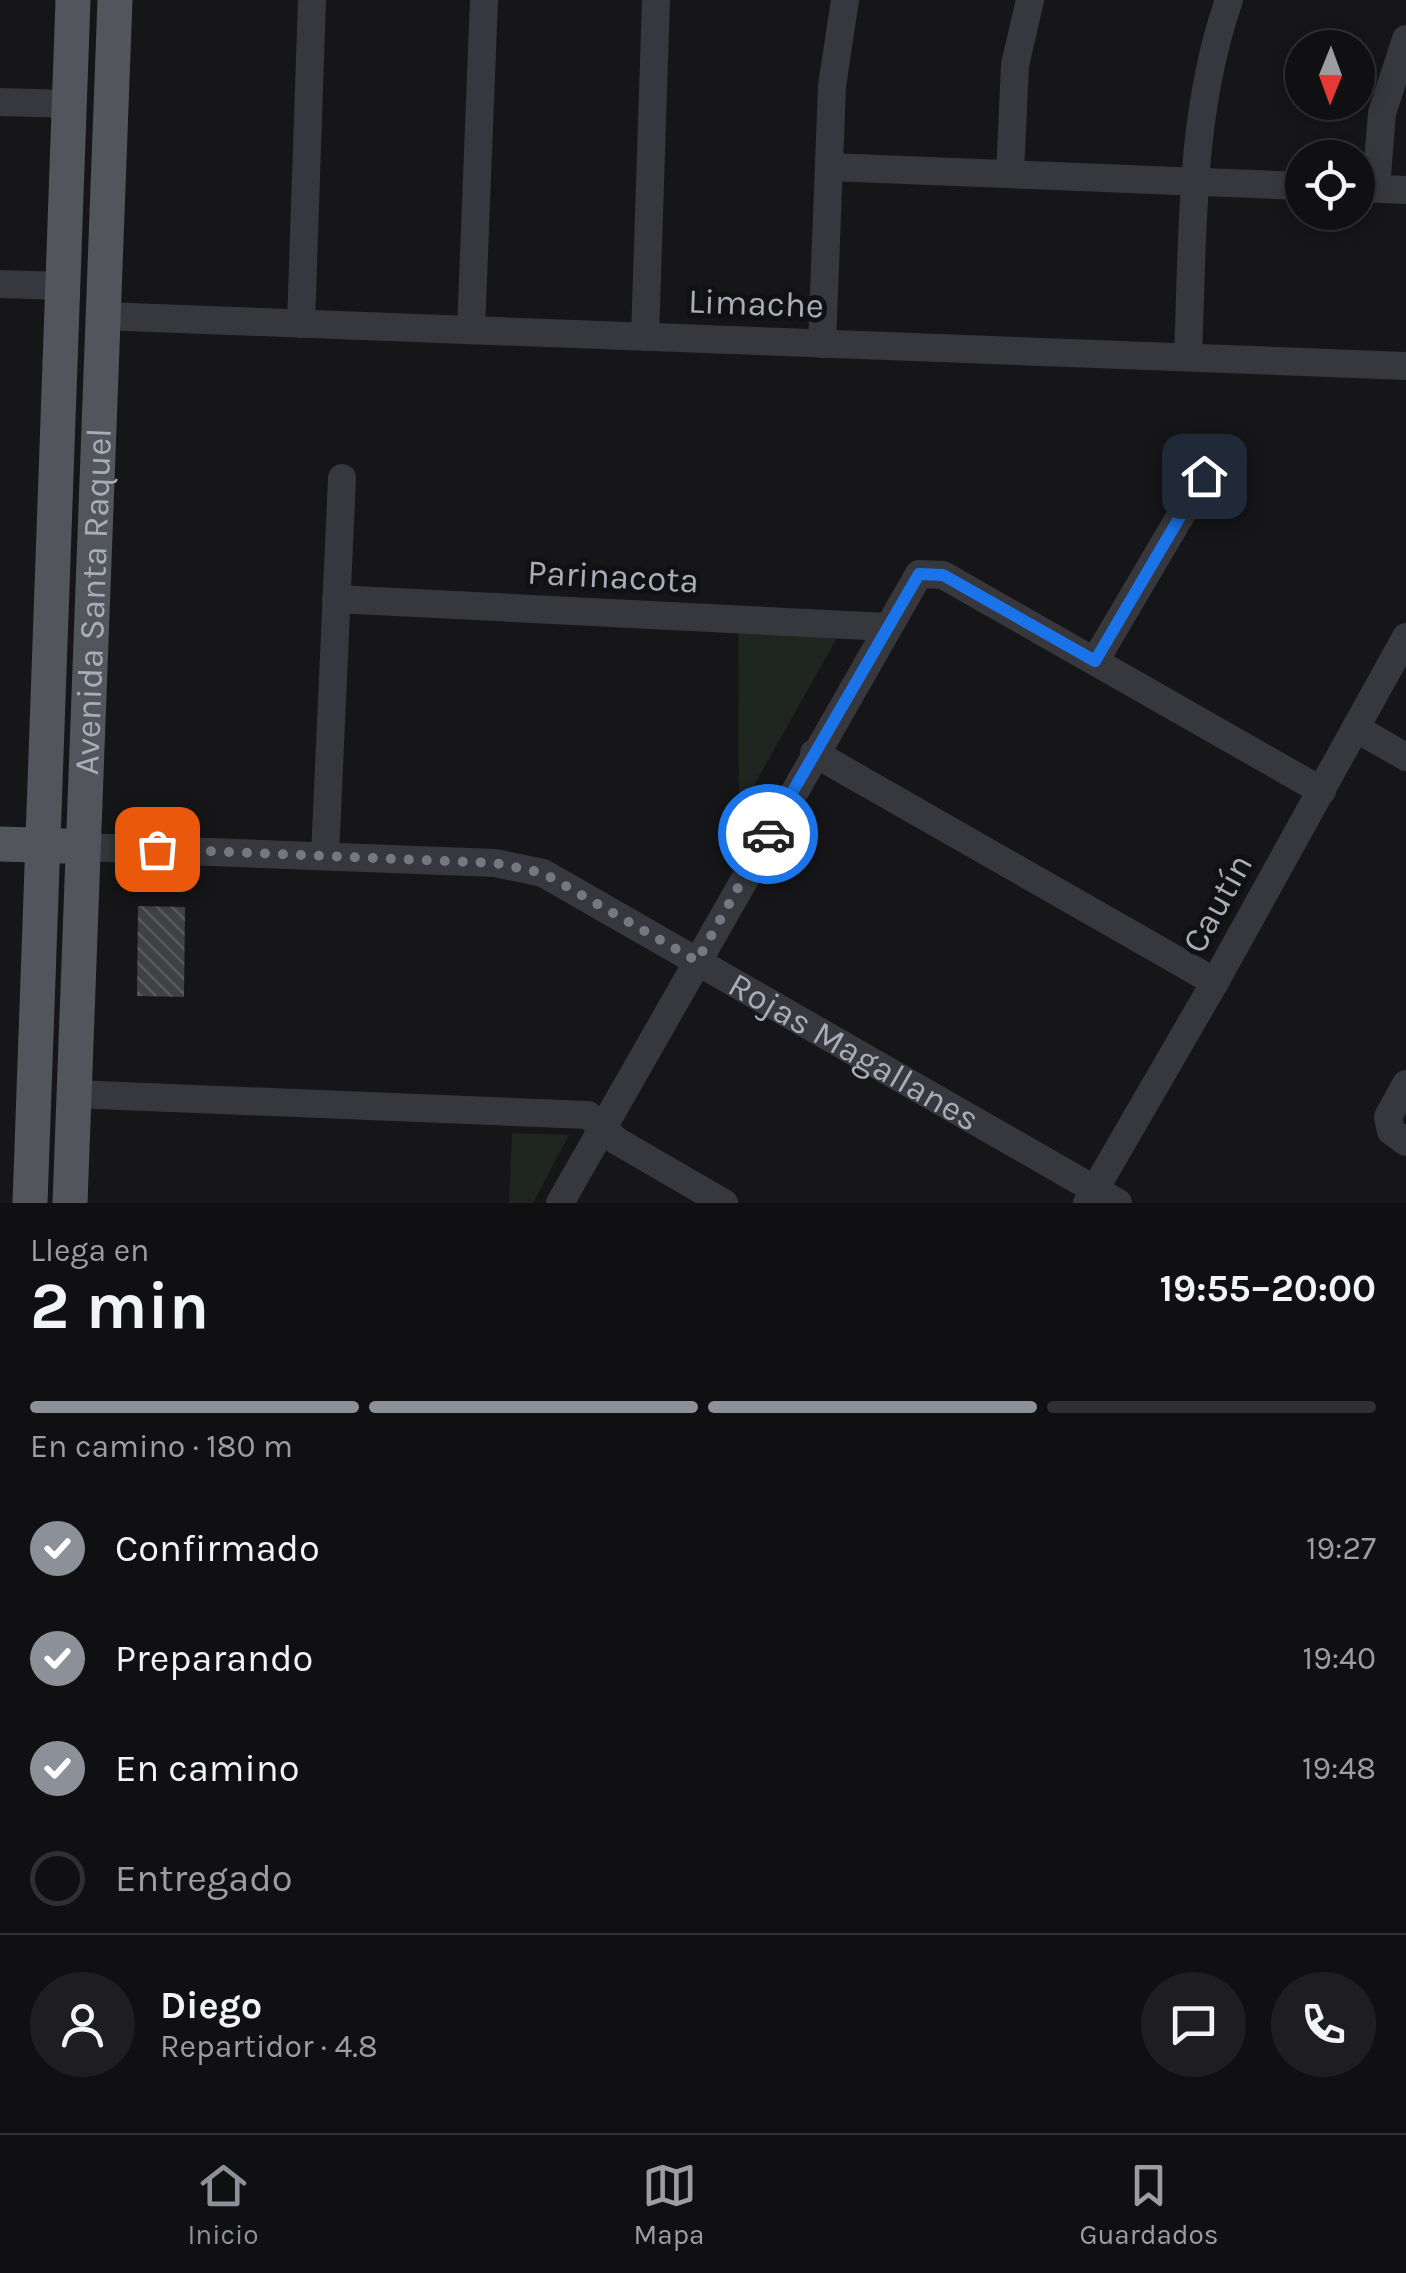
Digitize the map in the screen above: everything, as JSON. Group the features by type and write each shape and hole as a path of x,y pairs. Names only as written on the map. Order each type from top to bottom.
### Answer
{"main road":[{"name":"Avenida Santa Raquel","path":"30,1203 73,0"},
{"name":"Avenida Santa Raquel","path":"70,1203 115,0"},
{"name":"Rojas Magallanes","path":"0,844 83,847"}],"street":[{"path":"301,324 312,0"},
{"path":"470,330 484,0"},
{"path":"645,336 656,0"},
{"path":"822,344 834,68 844,0"},
{"path":"1010,174 1015,65 1030,0"},
{"path":"1188,358 1203,96 1228,0"},
{"path":"1375,148 1406,39"},
{"path":"0,102 69,104"},
{"path":"829,166 1285,185"},
{"path":"1375,188 1406,190"},
{"path":"0,284 62,286"},
{"name":"Limache","path":"103,316 1406,366"},
{"path":"1095,661 1204,476"},
{"path":"324,856 342,478"},
{"path":"560,1203 886,627 914,580 927,572 943,575 1322,791"},
{"name":"Parinacota","path":"336,599 886,627"},
{"name":"Cautín","path":"1100,1199 1406,637"},
{"path":"1357,729 1406,757"},
{"path":"814,753 1216,982"},
{"name":"Rojas Magallanes","path":"83,847 495,863 543,873 1100,1199"},
{"path":"1397,1134 1391,1110 1406,1084"},
{"path":"74,1094 588,1115 616,1141 724,1203"}],"shaded area":[{"path":"738,620 843,627 739,812"},
{"path":"512,1133 569,1135 533,1203 509,1203"}],"building":[{"path":"138,906 185,907 184,997 137,996"}],"way so far":[{"path":"157,849 495,863 543,873 697,961 768,834"}],"route":[{"path":"768,834 919,574 943,575 1095,661 1204,476"}]}
